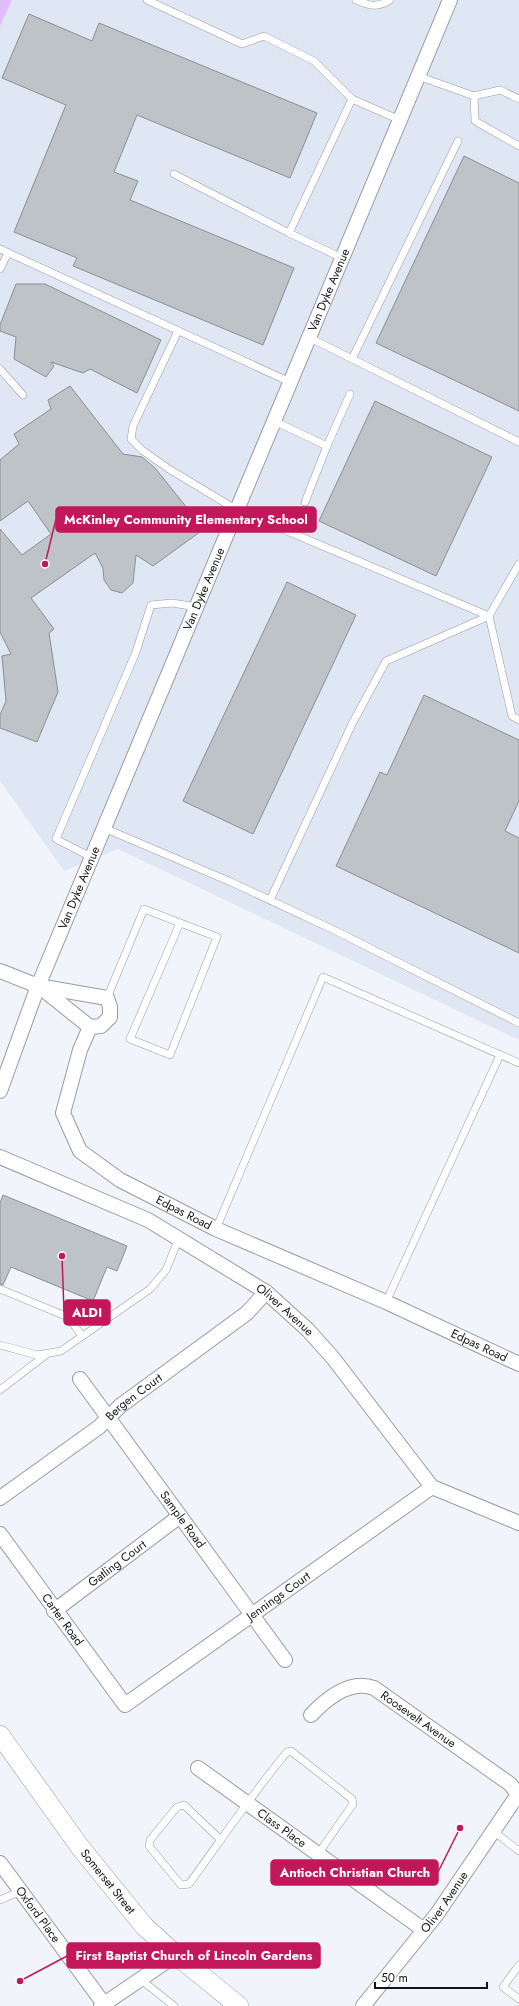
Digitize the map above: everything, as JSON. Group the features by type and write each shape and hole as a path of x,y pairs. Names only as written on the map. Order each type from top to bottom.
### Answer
{"main road":[{"name":"Somerset Street","path":"0,1735 80,1847 144,1926 232,2004"}],"street":[{"name":"Van Dyke Avenue","path":"0,1091 38,986 91,857 197,608 308,337 450,0"},
{"path":"0,971 38,986 107,998 110,1007 110,1017 101,1026 90,1027 38,986"},
{"name":"Edpas Road","path":"90,1027 80,1050 63,1113 80,1151 120,1180 216,1229 386,1302 519,1364"},
{"name":"Oliver Avenue","path":"0,1157 148,1220 266,1292 308,1330 333,1358 432,1487"},
{"name":"Bergen Court","path":"0,1498 109,1418 120,1406 247,1313 266,1292"},
{"name":"Sample Road","path":"80,1379 285,1660"},
{"path":"432,1487 519,1523"},
{"name":"Jennings Court","path":"125,1705 432,1487"},
{"name":"Gatling Court","path":"54,1611 180,1516"},
{"name":"Carter Road","path":"0,1534 54,1611 125,1705"},
{"name":"Roosevelt Avenue","path":"311,1715 325,1700 337,1693 356,1686 366,1685 374,1688 510,1784 519,1794"},
{"name":"Class Place","path":"198,1768 424,1930"},
{"name":"Oliver Avenue","path":"363,2006 437,1914 492,1830 519,1794"},
{"name":"Oxford Place","path":"0,1863 102,2005"},
{"path":"102,2005 176,1955"}],"lane":[{"path":"147,0 242,44 264,36 314,61 352,100 400,120"},
{"path":"356,0 369,6 379,6 390,0"},
{"path":"418,76 474,96 500,90 519,99"},
{"path":"474,96 475,121 519,146"},
{"path":"289,234 352,100"},
{"path":"352,359 458,141"},
{"path":"174,174 289,234 342,258"},
{"path":"0,249 290,382"},
{"path":"0,269 8,253"},
{"path":"178,331 133,426 131,439 142,450 169,469 237,510 489,616"},
{"path":"308,337 519,442"},
{"path":"0,369 23,395"},
{"path":"305,502 327,446 350,394"},
{"path":"274,421 327,446"},
{"path":"270,900 352,724 386,661 489,616 519,564"},
{"path":"91,857 56,839 136,652 151,605 172,603 197,608"},
{"path":"489,616 512,716 519,720"},
{"path":"104,828 270,900 336,931 519,1023"},
{"path":"107,998 144,909 217,937 170,1055 130,1039 180,923"},
{"path":"216,1229 323,977 519,1063"},
{"path":"386,1302 500,1055"},
{"path":"0,1344 37,1355 61,1351 150,1289 166,1270 179,1238"},
{"path":"0,1289 68,1317 82,1336"},
{"path":"0,1390 48,1354"},
{"path":"221,1840 184,1805 177,1807 150,1840 149,1846 181,1885 189,1884 272,1770 288,1752 291,1751 352,1799 353,1804 318,1854"},
{"path":"492,1830 519,1851"},
{"path":"0,1900 21,1891"},
{"path":"519,1965 503,1987 519,1999"},
{"path":"140,1979 174,2006"}],"shaded area":[{"path":"0,0 12,0 0,26"},
{"path":"12,0 519,0 519,1040 118,849 64,871 0,781 0,26"}],"building":[{"path":"29,14 92,41 99,23 317,113 290,178 137,115 114,172 138,181 130,200 294,268 263,345 73,266 77,258 14,232 66,105 2,78"},
{"path":"464,156 519,183 519,411 376,343"},
{"path":"16,284 45,284 161,340 137,393 90,369 83,373 51,362 54,366 46,377 14,359 16,337 0,331 0,325"},
{"path":"70,386 123,454 142,457 155,468 204,529 153,566 136,555 133,583 122,593 111,590 104,580 103,568 95,553 31,598 54,629 49,633 58,692 37,742 0,728 0,715 6,701 2,656 11,654 0,632 0,529 22,555 51,534 28,501 0,521 0,460 19,444 14,434 51,409 48,400"},
{"path":"375,401 492,457 436,576 319,521"},
{"path":"287,582 356,615 253,834 183,801"},
{"path":"424,695 519,740 519,801 505,831 519,838 519,953 336,866 380,772 387,775"},
{"path":"3,1195 127,1246 117,1271 107,1267 93,1301 11,1267 3,1285 0,1284 0,1203"}],"place":[{"name":"McKinley Community Elementary School","path":"45,564"},
{"name":"ALDI","path":"62,1256"},
{"name":"Antioch Christian Church","path":"460,1828"},
{"name":"First Baptist Church of Lincoln Gardens","path":"20,1981"}]}
